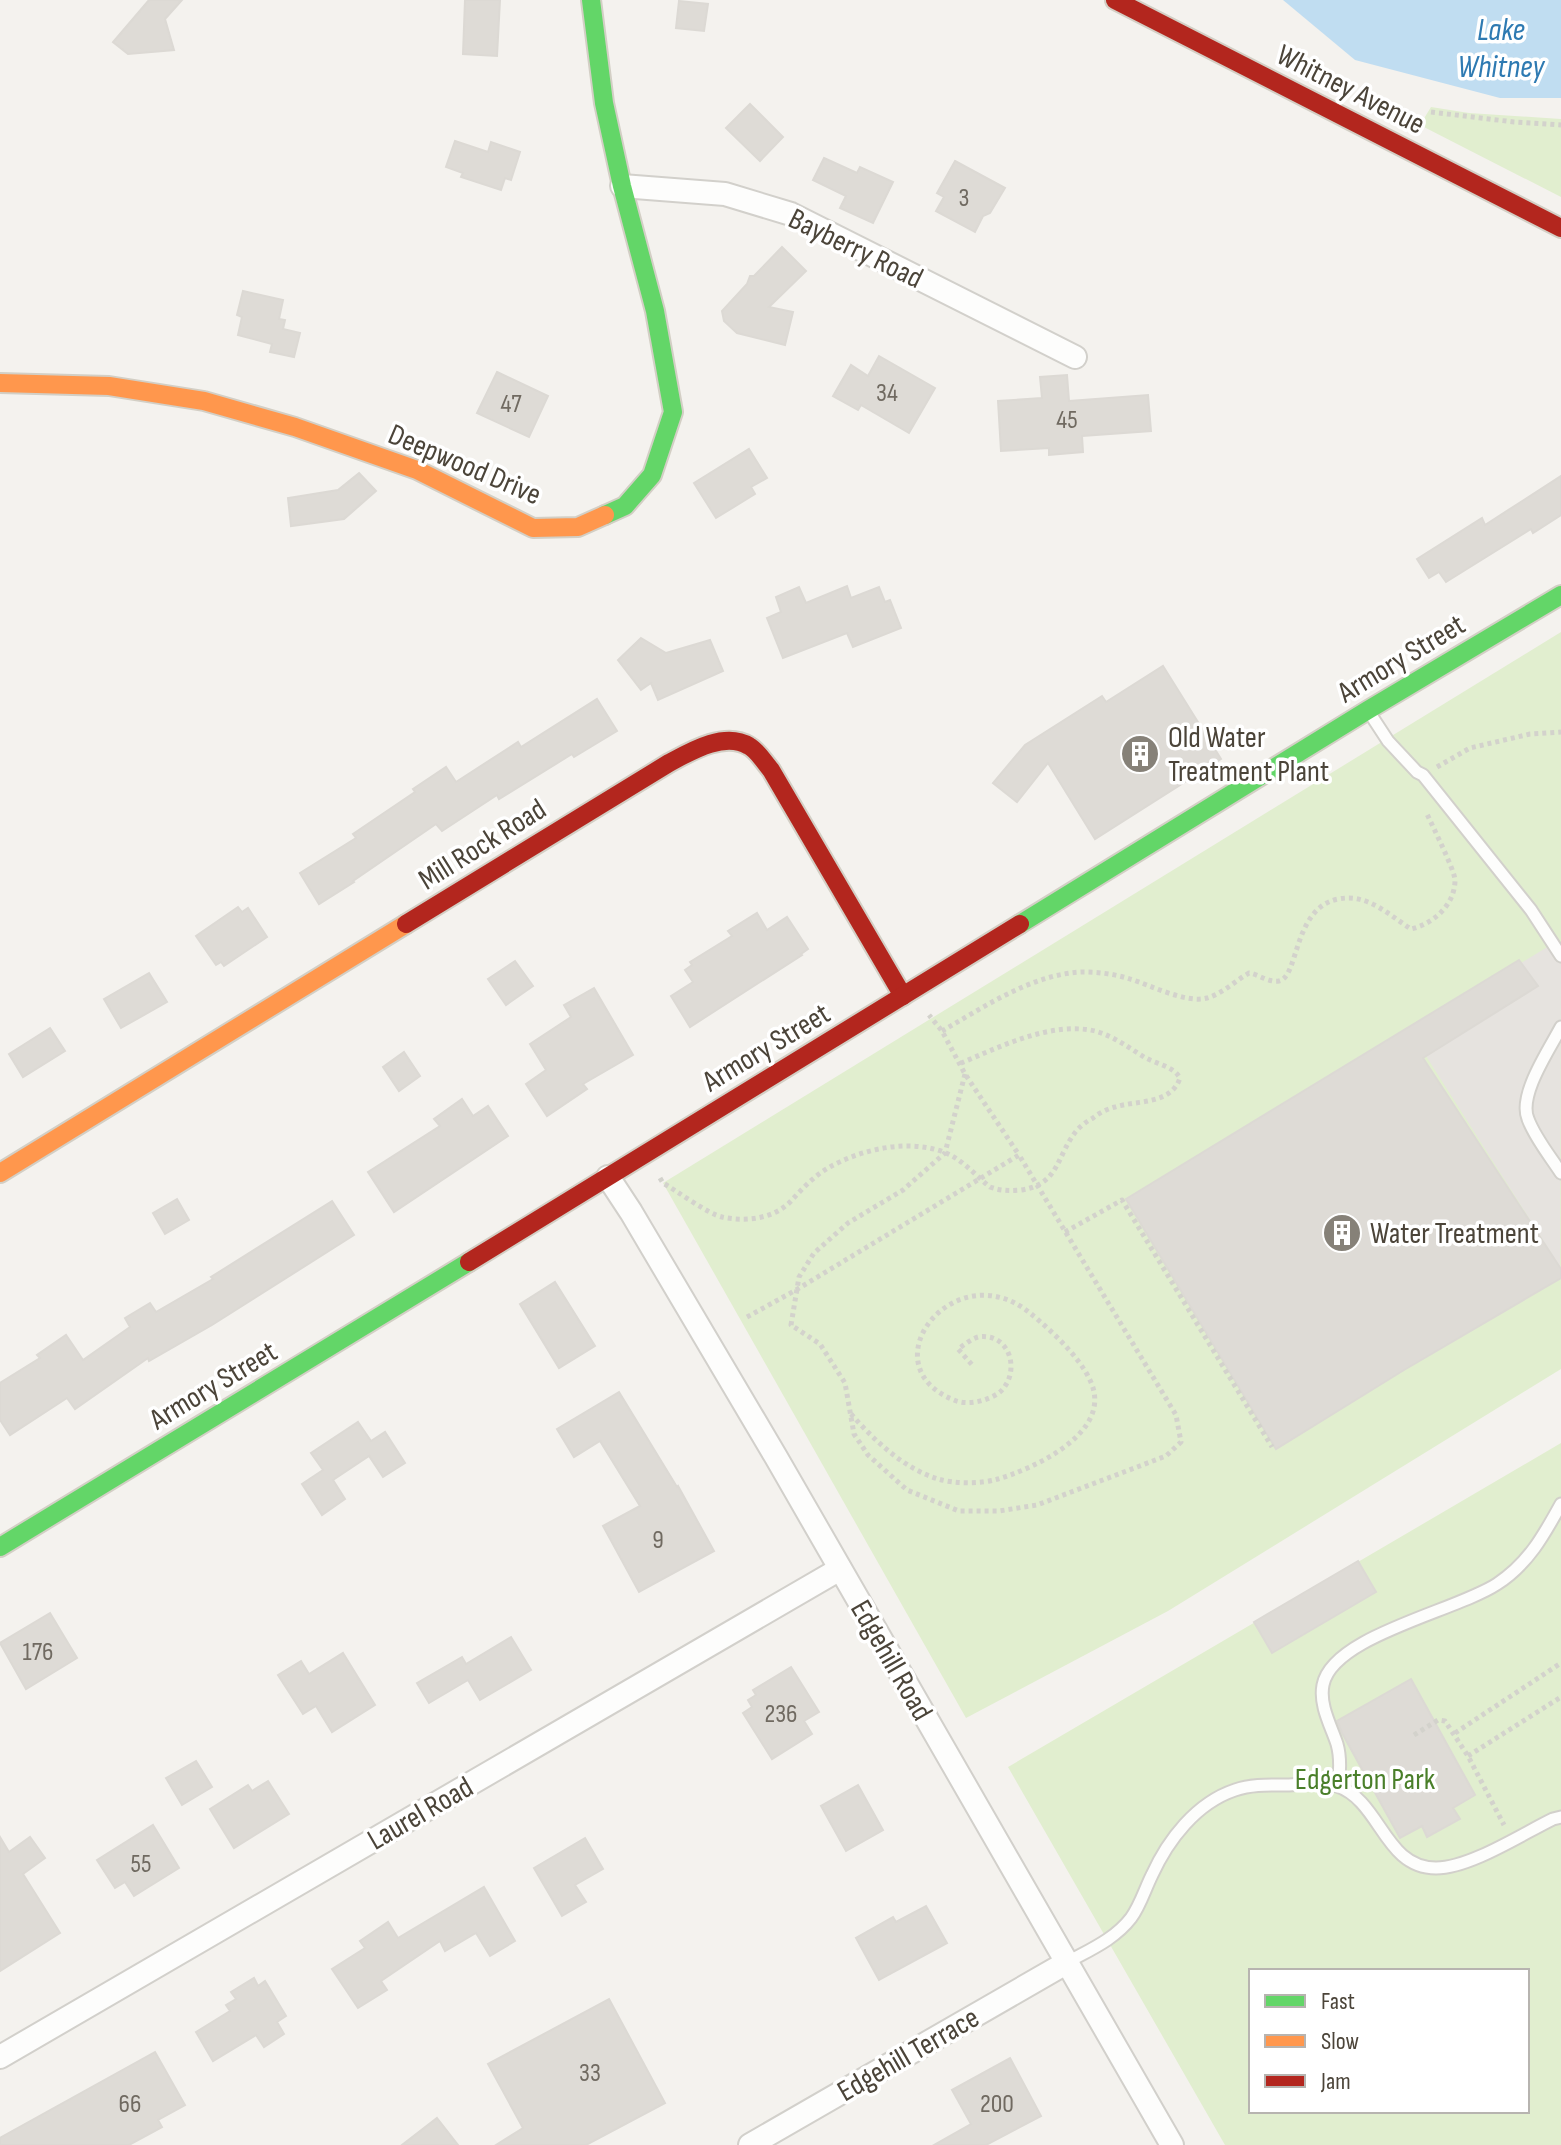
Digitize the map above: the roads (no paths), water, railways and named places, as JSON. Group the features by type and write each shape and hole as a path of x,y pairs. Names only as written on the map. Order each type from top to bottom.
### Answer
{"street":[{"name":"Deepwood Drive","path":"0,383 109,386 204,401 295,427 417,470 533,528 578,527 625,506 652,475 673,412 655,311 604,103 591,0"},
{"name":"Whitney Avenue","path":"1115,0 1561,228"},
{"name":"Bayberry Road","path":"622,186 725,194 791,214 1075,357"},
{"name":"Armory Street","path":"0,1547 1561,595"},
{"name":"Mill Rock Road","path":"0,1173 660,768 689,752 710,745 733,741 748,744 771,770 903,996"},
{"name":"Edgehill Road","path":"608,1177 752,1416 1172,2145"},
{"name":"Laurel Road","path":"0,2057 840,1569"},
{"name":"Edgehill Terrace","path":"750,2145 1066,1963"}],"lane":[{"path":"1368,710 1388,741 1423,775 1531,910 1561,956"},
{"path":"1561,1027 1530,1085 1524,1106 1528,1119 1561,1173"},
{"path":"1338,1786 1341,1767 1338,1746 1322,1687 1334,1663 1361,1643 1470,1599 1498,1583 1527,1558 1561,1504"},
{"path":"1066,1963 1107,1941 1132,1916 1164,1853 1179,1832 1212,1800 1235,1790 1257,1785 1318,1783 1338,1786 1370,1814 1402,1857 1419,1866 1437,1868 1460,1863 1561,1817"}],"water":[{"name":"Lake Whitney","path":"1283,0 1561,0 1561,98 1500,98 1355,60"}],"place":[{"name":"Old Water Treatment Plant","path":"1140,754"},
{"name":"Water Treatment","path":"1342,1233"}],"park label":[{"name":"Edgerton Park","path":"1365,1779"}]}
